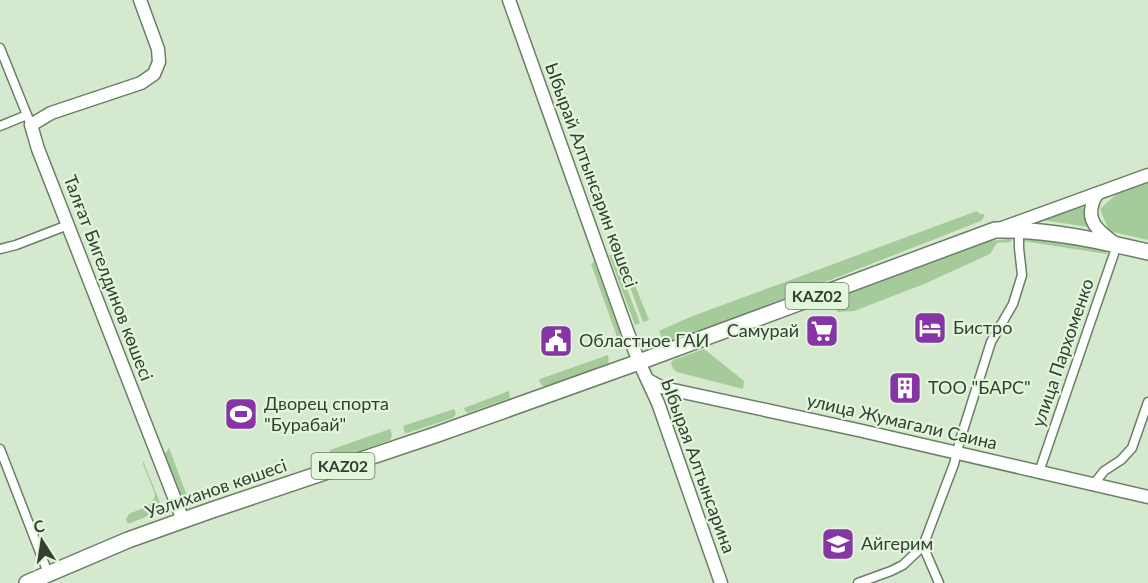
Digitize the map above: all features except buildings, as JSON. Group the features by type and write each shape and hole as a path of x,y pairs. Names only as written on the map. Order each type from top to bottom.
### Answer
{"highway":[{"name":"Уәлиханов көшесі","path":"27,583 48,572 128,540 435,435 995,230 1062,234 1148,252"},
{"name":"KАZ02","path":"18,583 48,572"}],"street":[{"path":"0,126 51,113 150,78 159,62 158,49 140,0"},
{"name":"Ыбырай Алтынсарин көшесі","path":"509,0 639,362"},
{"name":"Талғат Бигелдинов көшесі","path":"0,48 183,520"},
{"name":"Уәлиханов көшесі","path":"995,230 1148,175"},
{"path":"1097,194 1091,207 1092,221 1099,231 1117,245"},
{"path":"0,249 68,225"},
{"path":"858,583 903,565 923,546 954,464 991,342 1013,304 1022,275 1019,230"},
{"name":"улица Пархоменко","path":"1039,472 1117,245"},
{"name":"Ыбырая Алтынсарина","path":"639,362 658,403 722,583"},
{"name":"улица Жумагали Саина","path":"648,380 666,388 1148,497"},
{"path":"1094,484 1104,471 1121,460 1132,448 1148,402"},
{"path":"0,449 48,572"},
{"path":"923,546 939,583"}],"green space":[{"path":"1148,182 1148,240 1109,231 1100,209 1123,188"},
{"path":"1083,207 1088,227 1042,220"},
{"path":"977,211 984,214 981,221 723,322 664,342 659,331 690,317"},
{"path":"1025,237 1037,237 1106,250 1107,254 1022,241"},
{"path":"1010,239 1012,242 997,243 990,254 924,284 854,311 837,312 839,296 960,249 988,241"},
{"path":"614,254 640,323 635,325 609,255"},
{"path":"623,256 649,320 643,322 619,257"},
{"path":"594,261 620,332 620,338 616,338 591,264"},
{"path":"704,349 744,381 743,389 673,369 671,363 673,360"},
{"path":"608,355 609,364 546,386 539,381 540,379"},
{"path":"509,391 510,398 468,413 465,411 464,408"},
{"path":"454,409 456,414 453,418 405,433 403,426"},
{"path":"390,429 392,435 390,440 334,460 326,459 324,455 330,453 330,450"},
{"path":"169,448 189,501 185,502 182,498 165,454"},
{"path":"143,461 163,510 128,524 126,519 129,514 152,502 155,494"}],"place":[{"name":"Бистро","path":"930,328"},
{"name":"Самурай","path":"822,331"},
{"name":"Областное ГАИ","path":"556,341"},
{"name":"ТОО \"БАРС\"","path":"905,388"},
{"name":"Дворец спорта \"Бурабай\"","path":"241,414"},
{"name":"Айгерим","path":"838,544"}]}
